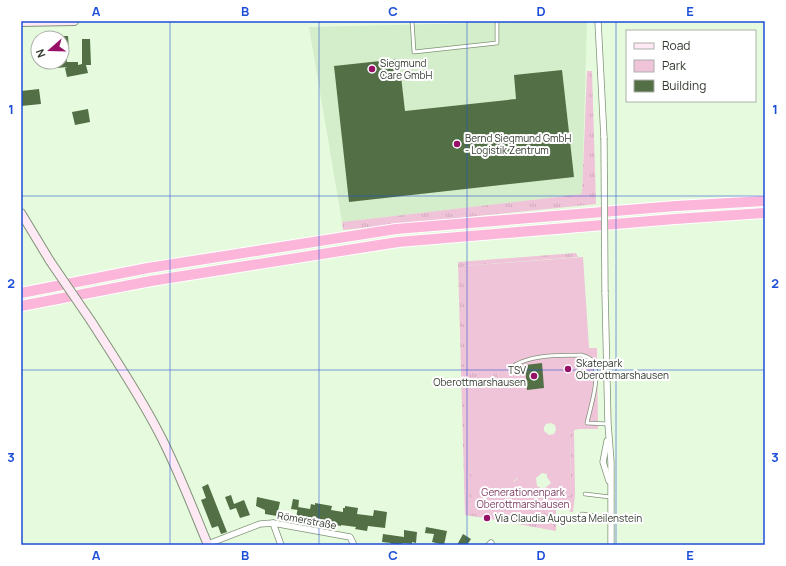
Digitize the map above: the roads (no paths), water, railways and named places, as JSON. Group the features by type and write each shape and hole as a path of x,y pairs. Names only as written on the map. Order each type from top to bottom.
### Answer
{"highway":[{"path":"21,293 148,268 396,229 676,206 765,201"},
{"path":"21,306 151,281 398,242 765,213"}],"street":[{"path":"21,22 74,21"},
{"path":"598,21 604,138 605,292 608,435 611,462 611,545"},
{"path":"21,213 50,261 136,391 159,432 176,468 208,545"},
{"path":"273,523 281,545"},
{"name":"Römerstraße","path":"208,545 260,524 273,523 350,537 354,545"}],"lane":[{"path":"412,21 414,52 497,43 497,21"},
{"path":"514,365 522,361 532,359 581,355 588,357 593,361 596,386 586,422 586,428"},
{"path":"586,422 608,424"},
{"path":"585,494 610,497"},
{"path":"582,514 611,518"}],"place":[{"name":"Siegmund Care GmbH","path":"372,69"},
{"name":"Bernd Siegmund GmbH - Logistik Zentrum","path":"457,144"},
{"name":"Skatepark Oberottmarshausen","path":"568,369"},
{"name":"TSV Oberottmarshausen","path":"534,376"},
{"name":"Via Claudia Augusta Meilenstein","path":"487,518"}],"park label":[{"name":"Generationenpark Oberottmarshausen","path":"523,498"}]}
